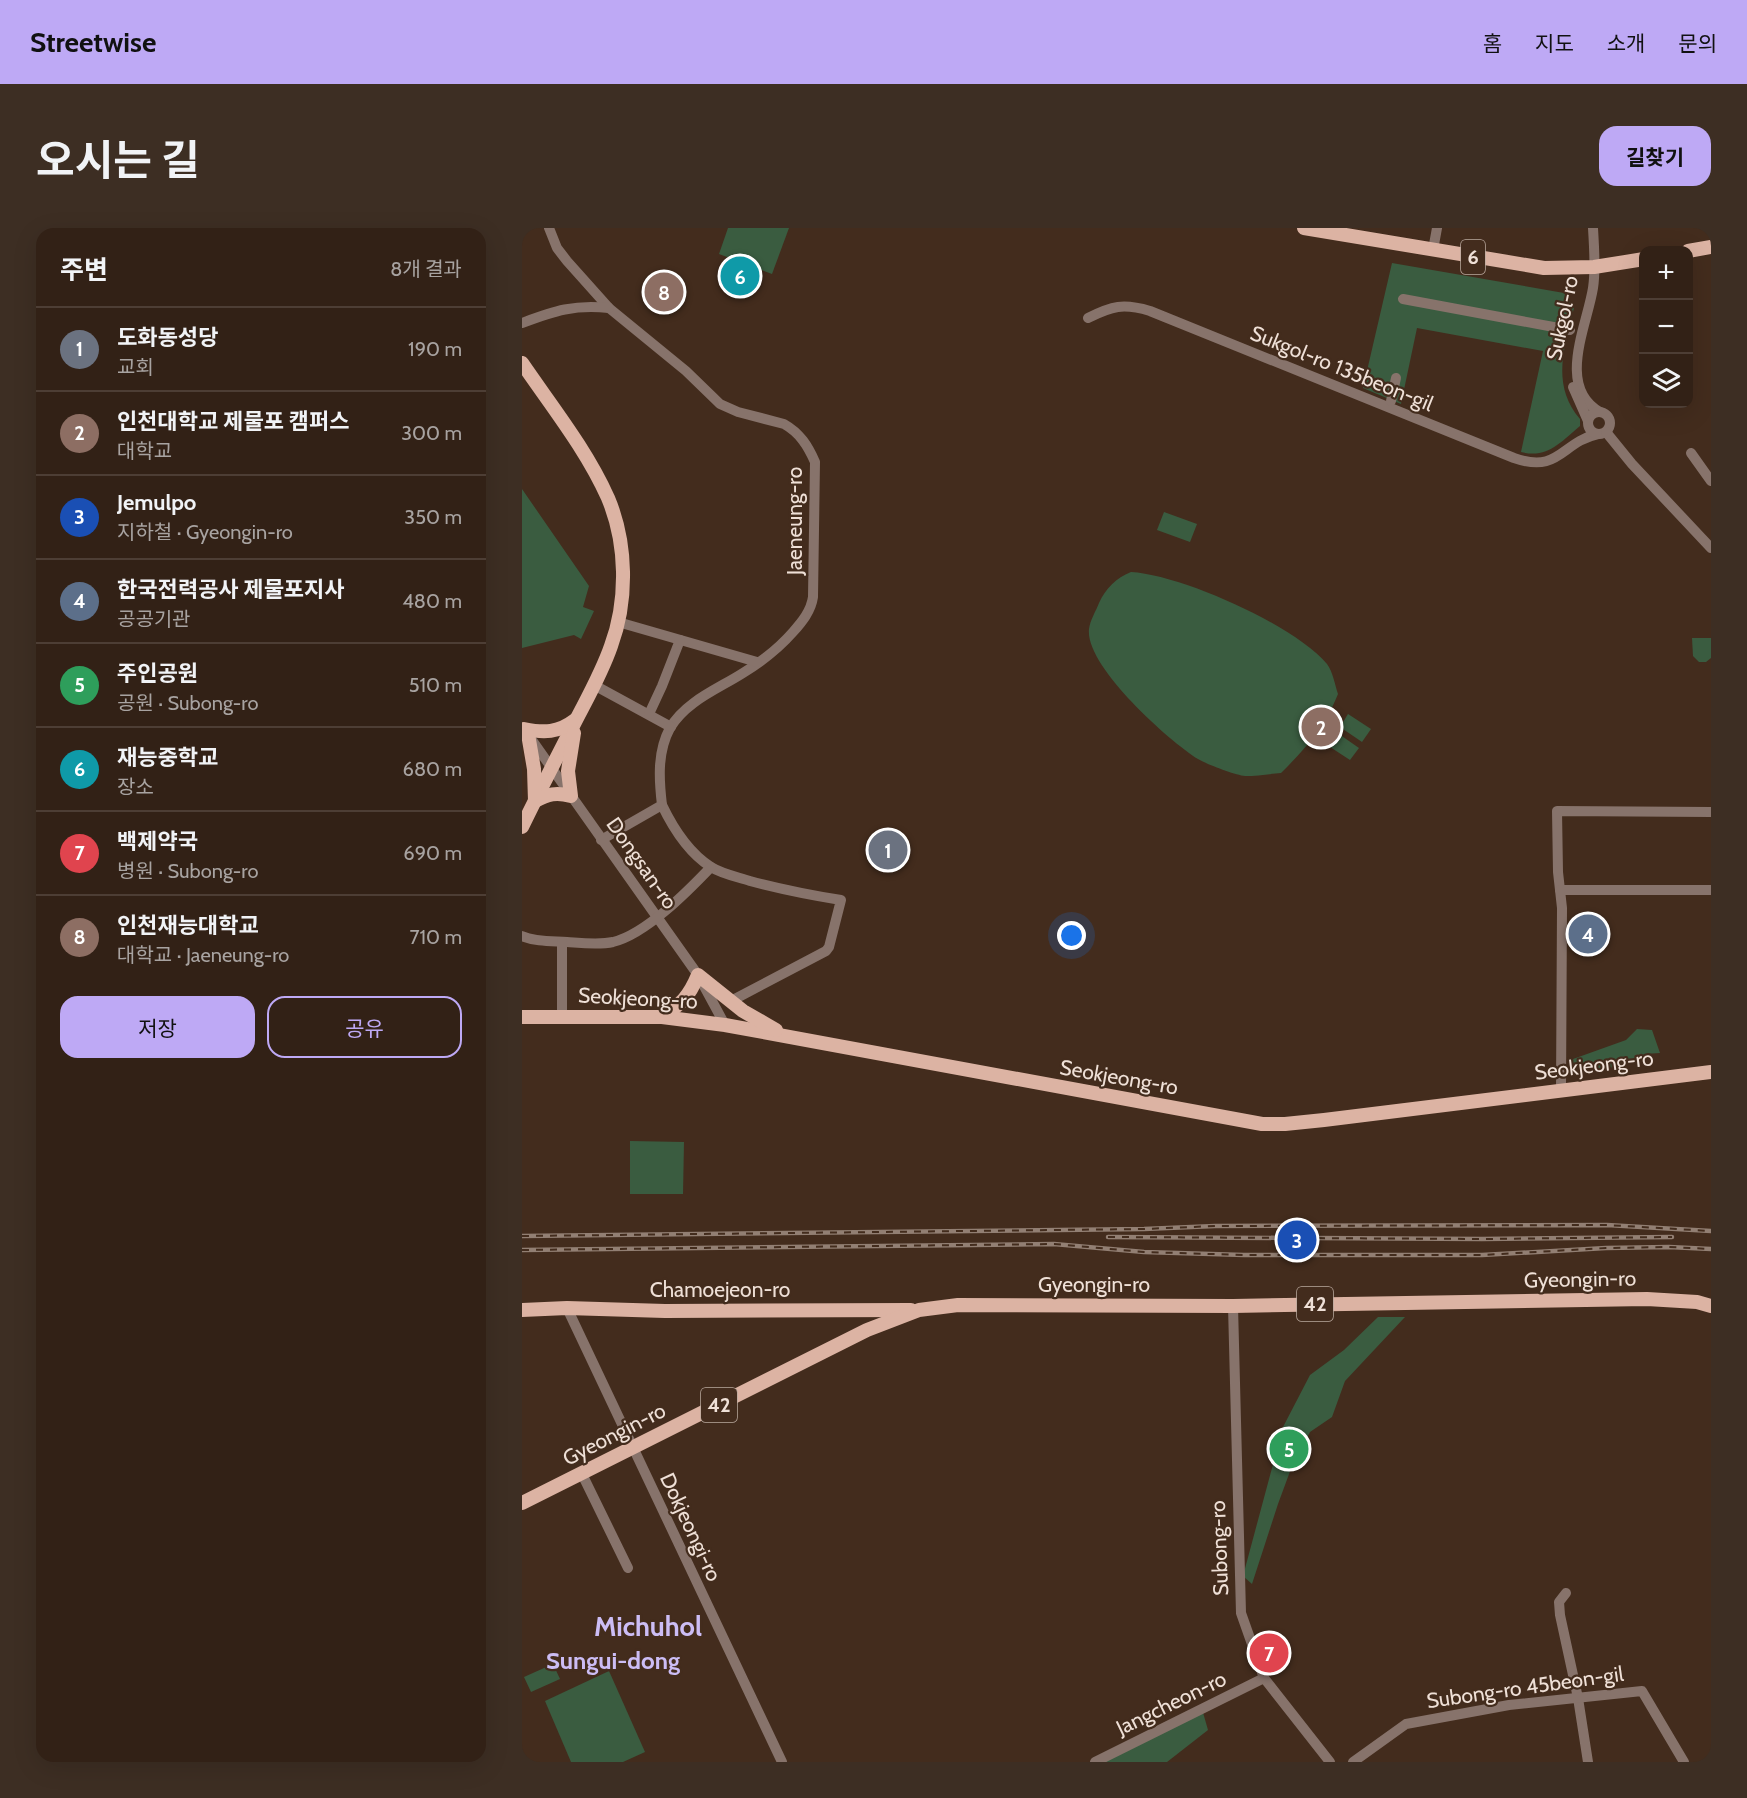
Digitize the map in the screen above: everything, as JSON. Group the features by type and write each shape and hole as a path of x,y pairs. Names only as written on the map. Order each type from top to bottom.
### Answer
{"main road":[{"name":"6","path":"1304,228 1544,268 1594,267 1639,260"},
{"path":"1693,250 1711,247"},
{"path":"522,363 588,459 618,528 622,566 618,622 612,645 522,826"},
{"path":"535,801 534,769 525,730 551,732 565,728 576,719"},
{"path":"535,801 549,794 558,793 571,796 568,771 576,719"},
{"path":"662,1017 689,994 698,975 761,1022 791,1038"},
{"name":"Seokjeong-ro","path":"522,1017 662,1017 725,1025 1262,1124 1295,1123 1711,1072"},
{"name":"Gyeongin-ro","path":"522,1503 867,1330 919,1310 958,1305 1233,1306 1647,1299 1697,1302 1711,1306"},
{"name":"Chamoejeon-ro","path":"522,1310 567,1308 665,1311 919,1310"}],"street":[{"name":"Jaeneung-ro","path":"549,228 557,248 609,308 686,371 726,408 791,428 805,442 815,462 812,605 787,639 757,662 698,700 671,727 664,744 660,765 662,805"},
{"path":"1433,250 1437,228"},
{"path":"1593,228 1594,267"},
{"name":"Sukgol-ro","path":"1594,267 1593,287 1576,368 1578,381 1592,408 1606,415 1610,420 1610,426 1602,433"},
{"name":"Sukgol-ro","path":"1594,267 1586,288 1570,368 1574,390 1590,430 1602,433 1711,548"},
{"path":"1403,299 1570,330"},
{"path":"522,323 551,312 580,306 609,308"},
{"name":"Sukgol-ro 135beon-gil","path":"1088,318 1121,306 1150,311 1521,461 1537,463 1553,460 1578,440 1602,433"},
{"path":"1391,401 1396,378"},
{"path":"1588,423 1594,414 1600,412"},
{"name":"Sukgol-ro 135beon-gil","path":"1578,440 1588,423"},
{"path":"1691,453 1711,481"},
{"path":"618,622 757,662"},
{"path":"649,714 680,640"},
{"path":"594,685 671,727"},
{"name":"Dongsan-ro","path":"525,730 698,975 725,1025"},
{"path":"601,840 662,805 676,831 711,867 778,888 841,900 829,947 825,951 730,1001"},
{"path":"1561,1090 1562,908 1558,872 1557,811 1711,812"},
{"path":"522,936 562,942 612,942 631,934 657,917 690,889 711,867"},
{"path":"1560,890 1711,890"},
{"path":"562,942 562,1016"},
{"name":"Subong-ro","path":"1233,1306 1241,1613 1264,1678 1330,1762"},
{"name":"Dokjeongi-ro","path":"567,1308 782,1762"},
{"path":"582,1474 627,1568"},
{"path":"1566,1593 1559,1602 1560,1615 1578,1698 1588,1762"},
{"name":"Jangcheon-ro","path":"1095,1762 1264,1678"},
{"name":"Subong-ro 45beon-gil","path":"1353,1762 1406,1724 1509,1705 1642,1691 1684,1762"}],"green space":[{"path":"728,228 789,228 772,274 719,254"},
{"path":"1392,263 1564,293 1574,308 1564,352 1563,379 1565,393 1580,419 1580,426 1553,448 1539,453 1521,452 1543,351 1417,328 1401,404 1363,388"},
{"path":"522,489 589,586 583,607 594,611 581,639 574,635 522,648"},
{"path":"1164,512 1197,524 1190,542 1157,530"},
{"path":"1131,572 1178,582 1236,605 1290,634 1327,664 1338,694 1314,737 1281,773 1245,776 1207,764 1168,736 1131,701 1114,681 1100,662 1091,644 1089,629 1105,593 1116,580"},
{"path":"1692,638 1711,638 1711,658 1706,662 1699,662 1693,656"},
{"path":"1348,714 1371,729 1362,742 1340,727"},
{"path":"1336,732 1359,748 1350,760 1327,745"},
{"path":"1637,1029 1652,1030 1660,1053 1644,1054 1644,1058 1616,1067 1580,1070 1573,1064 1573,1059 1626,1040"},
{"path":"630,1141 684,1142 683,1194 630,1194"},
{"path":"1378,1317 1405,1317 1345,1381 1332,1417 1310,1432 1292,1466 1252,1584 1243,1576 1283,1427 1310,1375 1344,1350"},
{"path":"553,1664 560,1679 531,1692 524,1677"},
{"path":"609,1671 645,1752 623,1762 571,1762 545,1701"},
{"path":"1202,1709 1208,1730 1167,1762 1095,1762"}],"railway":[{"path":"522,1236 1144,1229 1215,1226 1607,1225 1711,1231"},
{"path":"1108,1237 1482,1239 1672,1237"},
{"path":"522,1250 1054,1244 1144,1252 1244,1255 1482,1255 1606,1248 1711,1249"}],"place":[{"name":"재능중학교","path":"740,276"},
{"name":"인천재능대학교","path":"664,292"},
{"name":"인천대학교 제물포 캠퍼스","path":"1321,727"},
{"name":"도화동성당","path":"888,850"},
{"name":"한국전력공사 제물포지사","path":"1588,934"},
{"name":"Jemulpo","path":"1297,1240"},
{"name":"주인공원","path":"1289,1449"},
{"name":"백제약국","path":"1269,1653"}],"district":[{"name":"Michuhol","path":"648,1626"},
{"name":"Sungui-dong","path":"613,1660"}]}
